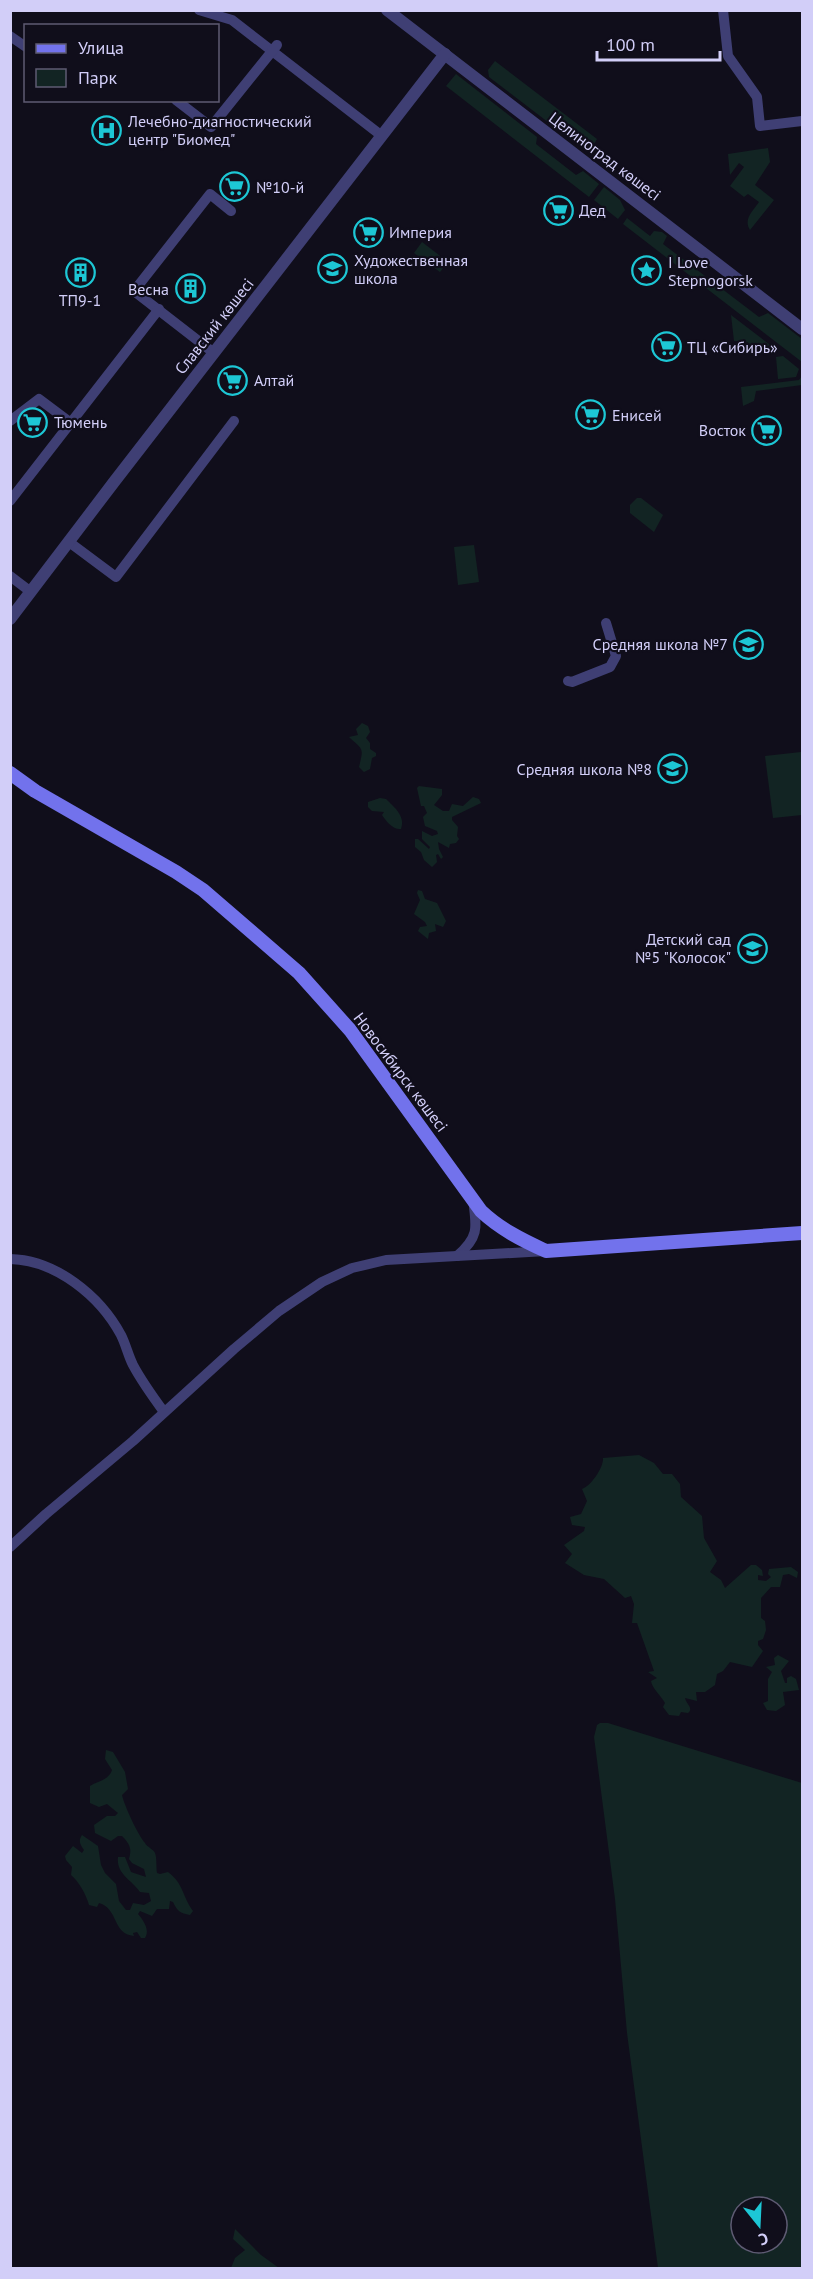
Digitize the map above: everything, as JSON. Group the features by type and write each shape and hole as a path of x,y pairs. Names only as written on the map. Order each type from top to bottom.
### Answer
{"main road":[{"name":"Новосибирск көшесі","path":"10,773 35,791 176,872 203,890 299,973 356,1038 473,1200 491,1220 502,1228 546,1251"},
{"path":"546,1251 802,1233"}],"street":[{"path":"199,10 223,13 274,47 382,136"},
{"name":"Целиноград көшесі","path":"387,10 802,329"},
{"path":"723,10 728,56 757,97 760,126 802,121"},
{"path":"10,36 24,45"},
{"path":"179,102 211,127 274,47"},
{"name":"Славский көшесі","path":"10,619 446,54"},
{"path":"214,352 134,291 210,194 231,211"},
{"path":"10,501 159,309"},
{"path":"10,421 39,399 71,423"},
{"path":"69,542 116,577 234,421"},
{"path":"10,576 32,592"},
{"path":"568,681 572,682 610,667 616,656 606,623"},
{"path":"457,1256 470,1244 475,1234 473,1200"},
{"path":"10,1547 128,1446 279,1311 322,1282 352,1268 386,1260 546,1251"},
{"path":"10,1259 43,1265 66,1277 87,1292 108,1315 121,1335 133,1364 164,1412"}],"green space":[{"path":"495,61 597,139 594,144 569,125 565,130 557,129 489,77 488,70"},
{"path":"456,74 537,137 536,144 576,175 583,171 599,184 589,197 446,86"},
{"path":"768,148 770,162 755,185 774,200 750,230 748,219 759,202 748,194 744,197 730,186 744,167 739,163 730,175 728,154"},
{"path":"604,187 620,200 625,210 618,219 594,200"},
{"path":"627,218 650,236 654,231 662,232 667,236 663,244 759,317 768,313 802,339 802,362 623,224"},
{"path":"422,242 448,262 440,272 414,253"},
{"path":"731,315 778,351 760,353 747,342 740,349 739,341 734,341"},
{"path":"783,356 799,369 796,377 778,379 776,357"},
{"path":"802,376 802,385 756,391 754,401 743,406 741,387 799,380"},
{"path":"637,498 641,498 663,515 654,532 630,513 630,505"},
{"path":"474,545 479,582 458,585 454,547"},
{"path":"362,723 368,726 370,732 366,738 370,743 370,749 376,753 376,756 372,758 370,769 364,772 359,767 361,749 349,737 358,735 356,729"},
{"path":"801,752 802,815 773,818 765,756"},
{"path":"419,786 442,789 442,795 434,805 443,811 449,811 452,804 463,806 473,797 479,799 481,803 452,817 458,827 459,839 456,843 450,844 449,848 438,842 443,857 441,859 438,854 436,855 437,862 432,867 415,847 415,839 418,839 429,849 430,847 422,839 422,831 432,836 438,834 437,831 425,826 423,817 427,813 424,806 421,806 417,788"},
{"path":"380,798 386,799 398,812 402,820 401,829 395,828 388,822 382,815 384,812 372,811 368,807 368,802"},
{"path":"418,890 422,891 425,899 437,903 446,921 443,927 435,924 436,931 429,933 428,939 418,931 420,927 427,926 425,922 414,914 420,900"},
{"path":"639,1455 654,1463 663,1474 672,1474 680,1484 681,1497 702,1516 704,1538 717,1561 710,1572 721,1580 725,1588 751,1565 756,1565 762,1570 763,1576 758,1575 758,1580 766,1581 771,1577 768,1574 769,1569 791,1567 798,1572 797,1578 789,1574 783,1575 780,1587 771,1587 761,1598 761,1618 765,1621 766,1630 763,1639 758,1641 763,1651 752,1667 730,1662 723,1671 717,1674 715,1685 705,1692 696,1692 697,1701 685,1698 690,1711 681,1712 679,1716 669,1715 663,1707 665,1703 652,1684 651,1681 657,1678 648,1672 654,1671 637,1623 632,1623 634,1604 631,1596 625,1598 604,1579 584,1575 565,1563 572,1554 564,1545 584,1531 585,1527 572,1525 570,1517 581,1514 587,1501 582,1489 596,1476 603,1458"},
{"path":"778,1655 789,1661 781,1671 785,1683 791,1676 796,1679 799,1690 783,1692 785,1705 776,1711 767,1710 763,1703 768,1701 768,1679 772,1672 766,1667 775,1665 774,1658"},
{"path":"608,1723 802,1783 802,2268 658,2268 627,2033 615,1899 594,1737 597,1725"},
{"path":"106,1750 113,1752 125,1772 128,1789 122,1795 123,1800 139,1834 155,1853 157,1873 168,1872 173,1877 193,1911 190,1915 181,1912 170,1901 169,1909 157,1909 152,1916 140,1911 138,1914 147,1929 145,1938 141,1938 137,1932 133,1933 134,1936 122,1931 110,1910 105,1906 99,1903 97,1907 89,1905 82,1888 71,1875 72,1867 65,1856 73,1846 82,1853 84,1850 80,1841 82,1835 98,1846 101,1865 105,1873 116,1884 119,1901 126,1910 130,1910 133,1903 144,1905 151,1901 149,1893 140,1892 119,1868 118,1857 125,1857 131,1872 146,1877 144,1869 129,1859 129,1844 125,1839 118,1836 111,1841 95,1833 94,1825 107,1816 115,1816 118,1813 107,1804 99,1807 90,1803 90,1786 106,1778 112,1770 105,1759"},
{"path":"235,2229 261,2255 279,2268 231,2268 235,2258 245,2250 233,2239"}],"place":[{"name":"Лечебно-диагностический центр \"Биомед\"","path":"107,130"},
{"name":"№10-й","path":"235,187"},
{"name":"Дед","path":"558,210"},
{"name":"Империя","path":"368,232"},
{"name":"Художественная школа","path":"333,269"},
{"name":"I Love Stepnogorsk","path":"647,271"},
{"name":"ТП9-1","path":"80,272"},
{"name":"Весна","path":"190,289"},
{"name":"ТЦ «Сибирь»","path":"666,347"},
{"name":"Алтай","path":"233,380"},
{"name":"Енисей","path":"591,415"},
{"name":"Тюмень","path":"33,422"},
{"name":"Восток","path":"767,430"},
{"name":"Средняя школа №7","path":"749,644"},
{"name":"Средняя школа №8","path":"673,769"},
{"name":"Детский сад №5 \"Колосок\"","path":"752,948"}]}
